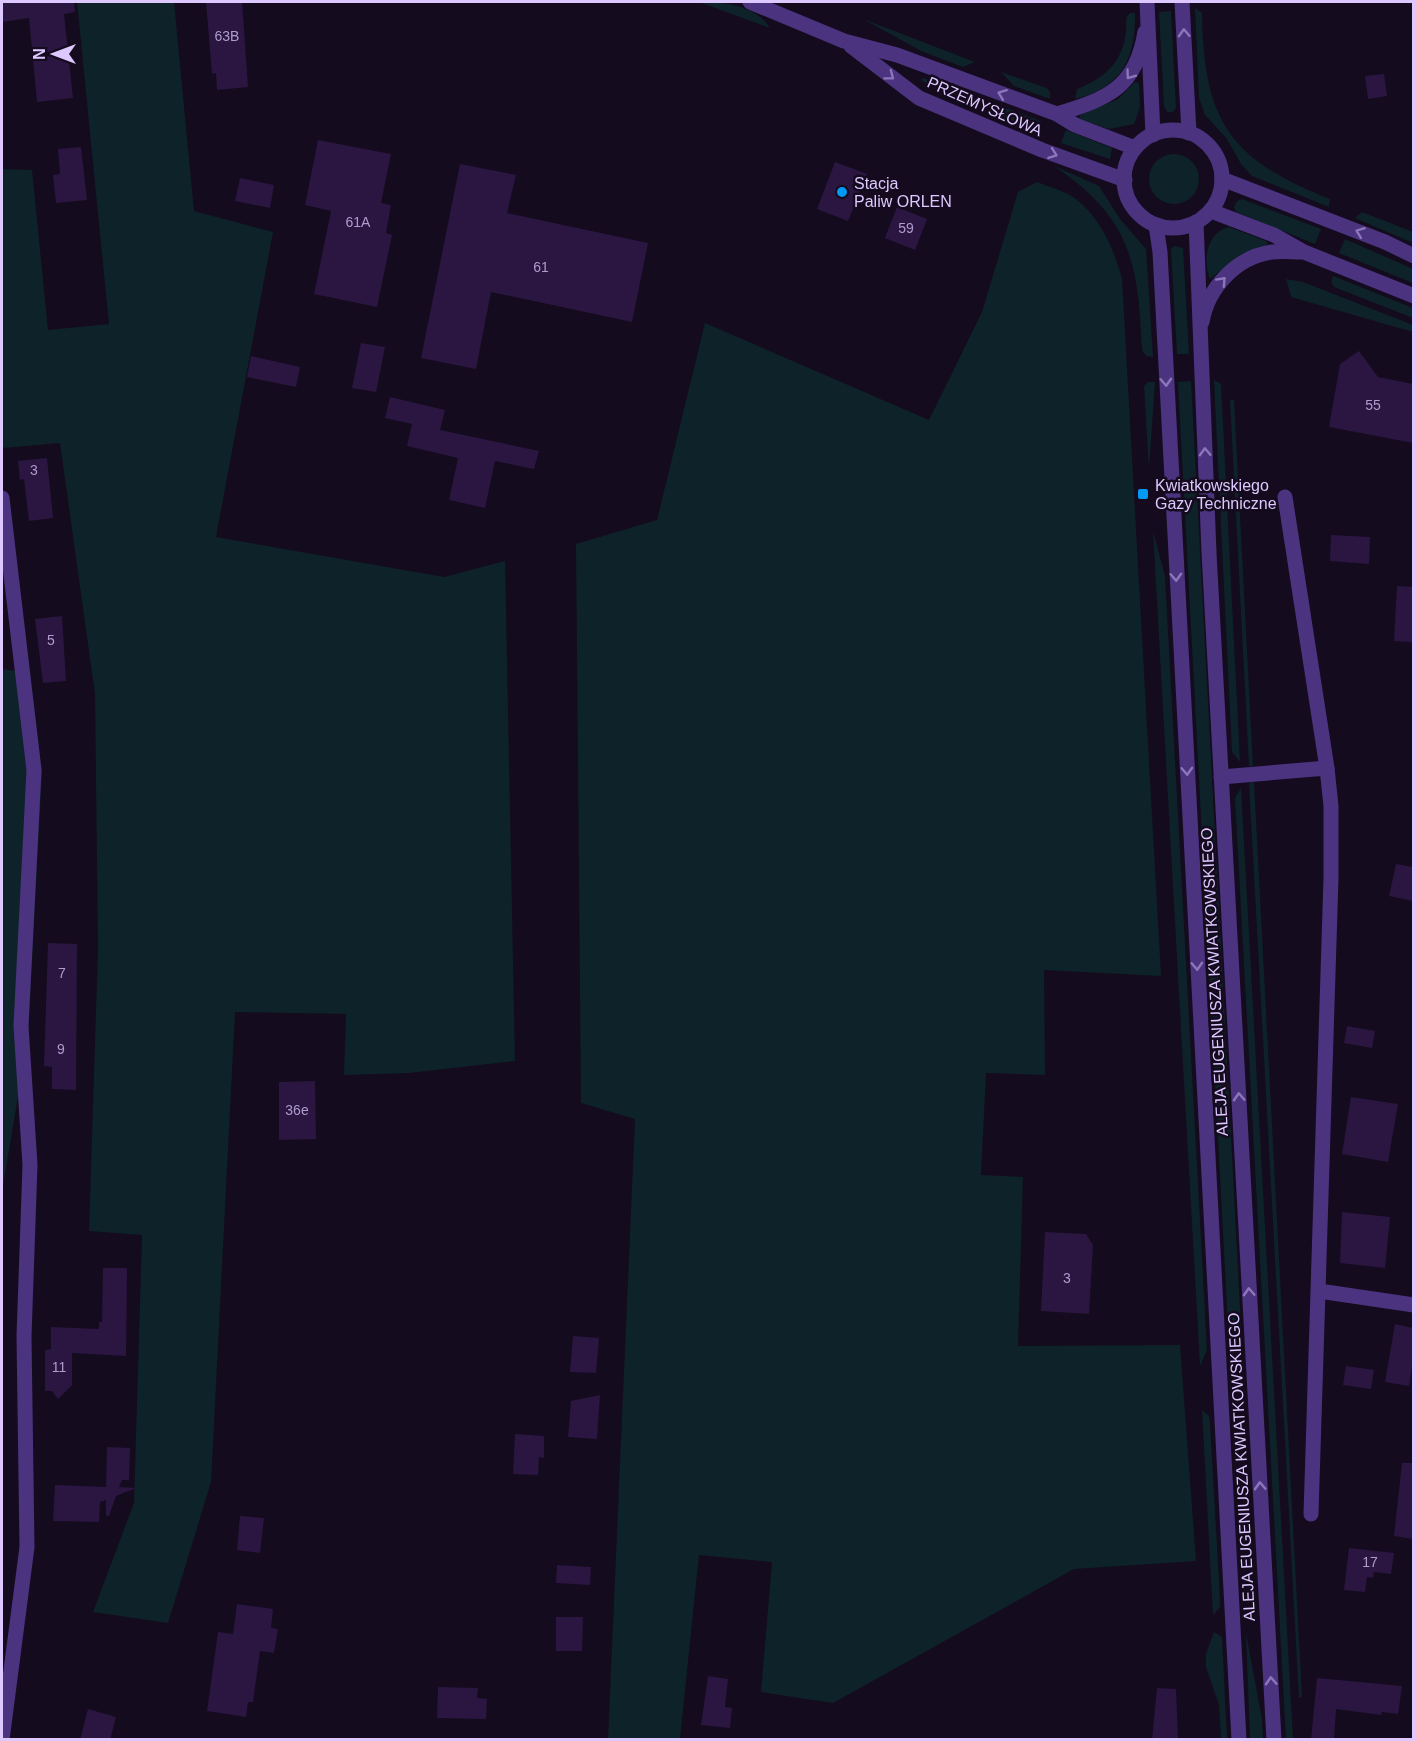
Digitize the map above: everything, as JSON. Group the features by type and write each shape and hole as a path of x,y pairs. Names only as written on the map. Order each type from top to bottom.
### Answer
{"street":[{"name":"PRZEMYSŁOWA","path":"750,2 844,41 897,55 1056,114 1075,125 1136,148"},
{"path":"1147,2 1153,135"},
{"path":"1182,2 1190,133"},
{"name":"PRZEMYSŁOWA","path":"1056,114 1103,98 1122,86 1135,70 1142,50 1147,20"},
{"name":"PRZEMYSŁOWA","path":"844,41 919,98 1042,150 1125,180"},
{"path":"1177,130 1190,133 1203,140 1213,151 1220,164 1222,179 1219,196 1211,211 1196,222 1169,228 1156,225 1143,218 1134,207 1125,180 1129,158 1136,148 1153,135 1177,130"},
{"path":"1222,179 1385,242 1413,256"},
{"path":"1211,211 1274,235 1304,252 1413,296"},
{"name":"ALEJA EUGENIUSZA KWIATKOWSKIEGO","path":"1196,222 1221,777 1274,1740"},
{"name":"ALEJA EUGENIUSZA KWIATKOWSKIEGO","path":"1156,225 1160,252 1239,1740"},
{"path":"1200,333 1205,305 1216,286 1233,269 1272,252 1304,252"},
{"path":"1285,497 1331,806 1331,878 1311,1514"},
{"path":"2,498 34,770 21,1026 30,1165 24,1336 27,1547 3,1740"},
{"path":"1221,777 1327,768"},
{"path":"1319,1291 1413,1305"}],"shaded area":[{"path":"77,2 174,2 194,211 273,232 216,537 444,577 505,561 515,1061 409,1073 344,1075 346,1014 235,1012 211,1482 168,1623 93,1612 134,1503 142,1235 89,1231 98,949 95,694 60,443 3,448 2,169 32,170 48,330 109,324"},
{"path":"699,2 739,6 757,15 770,28"},
{"path":"1195,8 1202,13 1209,82 1217,109 1229,132 1246,151 1268,168 1330,199 1329,207 1252,176 1241,164 1227,139 1205,115 1199,98"},
{"path":"1171,11 1176,108 1173,112 1167,112 1164,106 1159,12"},
{"path":"1130,13 1135,13 1135,29 1129,57 1123,68 1115,79 1104,87 1075,99 1077,89 1096,80 1117,60 1124,42 1126,19"},
{"path":"863,19 975,62 963,67 921,51"},
{"path":"1001,72 1047,88 1050,92 1050,99 1014,86"},
{"path":"923,78 963,93 968,104 953,100 921,80"},
{"path":"1135,82 1139,83 1140,107 1134,124 1109,129 1079,119 1080,115 1118,99"},
{"path":"995,104 1041,121 1036,134 1007,123 992,109"},
{"path":"1066,130 1112,148 1110,159 1061,143"},
{"path":"1174,154 1192,161 1199,179 1192,197 1174,204 1156,197 1149,179 1156,161"},
{"path":"1054,166 1099,186 1120,219 1146,249 1153,357 1146,356 1142,350 1133,267 1115,224 1100,204 1080,185"},
{"path":"1037,182 1072,196 1093,216 1111,246 1122,279 1161,976 1044,970 1045,1075 986,1073 981,1175 1023,1177 1018,1346 1180,1345 1196,1561 1074,1569 833,1703 761,1692 772,1562 699,1555 680,1739 608,1739 635,1119 581,1103 576,544 657,520 705,323 929,420 982,312 1018,192"},
{"path":"1242,199 1321,229 1315,244 1236,212 1234,207 1237,201"},
{"path":"1362,212 1413,232 1413,243 1355,218"},
{"path":"1229,227 1266,241 1268,245 1239,256 1210,279 1206,264 1208,248 1216,235"},
{"path":"1345,239 1413,269 1413,283 1339,253"},
{"path":"1174,246 1183,248 1189,354 1177,354 1171,249"},
{"path":"1333,276 1413,308 1413,318 1334,287 1331,282"},
{"path":"1286,279 1303,282 1413,325 1413,332 1291,297"},
{"path":"1214,380 1221,384 1240,762 1232,752"},
{"path":"1191,381 1241,1326 1238,1346 1235,1349 1229,1345 1178,382"},
{"path":"1148,382 1155,382 1149,469 1144,386"},
{"path":"1230,400 1234,400 1253,766 1249,766"},
{"path":"1153,531 1165,576 1207,1350 1200,1366"},
{"path":"2,669 30,673 42,772 28,1037 2,1192"},
{"path":"1254,782 1302,1697 1299,1698 1249,783"},
{"path":"1241,788 1293,1739 1286,1739 1235,798"},
{"path":"1202,1410 1209,1416 1210,1424 1219,1581 1220,1607 1213,1615"},
{"path":"1214,1632 1222,1637 1227,1739 1221,1739 1219,1705 1206,1667 1206,1654"},
{"path":"1246,1633 1262,1719 1263,1739 1250,1739"}],"building":[{"path":"2,2 74,2 75,12 64,14 73,98 37,102 29,18 2,22"},
{"path":"206,2 242,2 248,87 217,90 216,73 212,74"},
{"path":"1384,74 1387,96 1368,99 1365,76"},
{"path":"318,140 391,154 381,203 391,205 386,233 392,235 377,307 314,294 331,211 305,205"},
{"path":"81,147 87,200 56,203 53,175 60,174 58,149"},
{"name":"Stacja Paliw ORLEN","path":"835,162 867,174 848,221 817,209"},
{"path":"460,164 516,175 507,213 648,243 632,322 491,292 476,369 421,358"},
{"path":"240,178 274,185 270,208 235,201"},
{"path":"897,207 927,219 915,250 885,238"},
{"path":"361,343 385,347 376,392 352,388"},
{"path":"1359,351 1378,377 1413,384 1413,443 1329,427 1340,364"},
{"path":"251,356 300,367 296,387 247,377"},
{"path":"390,397 445,410 440,430 539,451 534,469 495,461 485,508 449,500 458,458 407,446 412,424 385,418"},
{"path":"47,458 53,518 29,521 24,479 20,480 18,461"},
{"path":"1331,535 1370,537 1369,564 1330,561"},
{"path":"1397,586 1413,587 1413,642 1394,641"},
{"path":"62,616 66,681 43,683 35,619"},
{"path":"1396,864 1413,867 1413,901 1389,896"},
{"path":"48,943 77,944 76,1090 52,1089 52,1067 44,1066"},
{"path":"1347,1026 1375,1031 1372,1048 1344,1043"},
{"path":"315,1081 316,1139 279,1140 279,1082"},
{"path":"1351,1097 1398,1104 1388,1162 1342,1154"},
{"path":"1342,1212 1390,1217 1385,1268 1340,1263"},
{"path":"1045,1232 1086,1234 1093,1245 1089,1314 1041,1311"},
{"path":"103,1268 127,1268 126,1356 72,1353 72,1385 58,1399 52,1391 45,1391 45,1350 51,1349 51,1327 99,1329 99,1322 102,1322"},
{"path":"1395,1324 1413,1328 1413,1358 1409,1386 1385,1382"},
{"path":"573,1336 599,1338 596,1373 570,1372"},
{"path":"1346,1366 1374,1370 1371,1389 1343,1385"},
{"path":"600,1395 597,1439 568,1437 571,1401"},
{"path":"515,1434 544,1436 544,1458 539,1457 538,1475 513,1474"},
{"path":"107,1447 130,1448 129,1480 122,1480 119,1487 136,1488 116,1496 109,1516 106,1516 106,1500 100,1502 99,1522 53,1521 55,1485 106,1487"},
{"path":"1402,1463 1413,1463 1413,1539 1394,1536"},
{"path":"240,1516 264,1518 260,1553 237,1550"},
{"path":"1349,1548 1394,1553 1391,1574 1374,1572 1373,1578 1367,1577 1365,1592 1344,1590"},
{"path":"557,1565 591,1567 590,1585 556,1583"},
{"path":"237,1604 273,1609 271,1628 278,1629 274,1653 260,1651 253,1702 248,1702 246,1717 207,1711 218,1632 233,1634"},
{"path":"556,1617 583,1617 582,1651 556,1651"},
{"path":"708,1676 728,1679 725,1707 732,1708 730,1728 701,1725"},
{"path":"1317,1678 1402,1686 1398,1714 1382,1712 1381,1715 1336,1709 1334,1740 1311,1740"},
{"path":"438,1687 478,1688 477,1698 487,1699 486,1719 437,1718"},
{"path":"1157,1688 1176,1689 1178,1740 1152,1740"},
{"path":"88,1709 116,1717 110,1740 80,1740"}],"place":[{"name":"Stacja Paliw ORLEN","path":"842,192"},
{"name":"Kwiatkowskiego Gazy Techniczne","path":"1143,494"}]}
